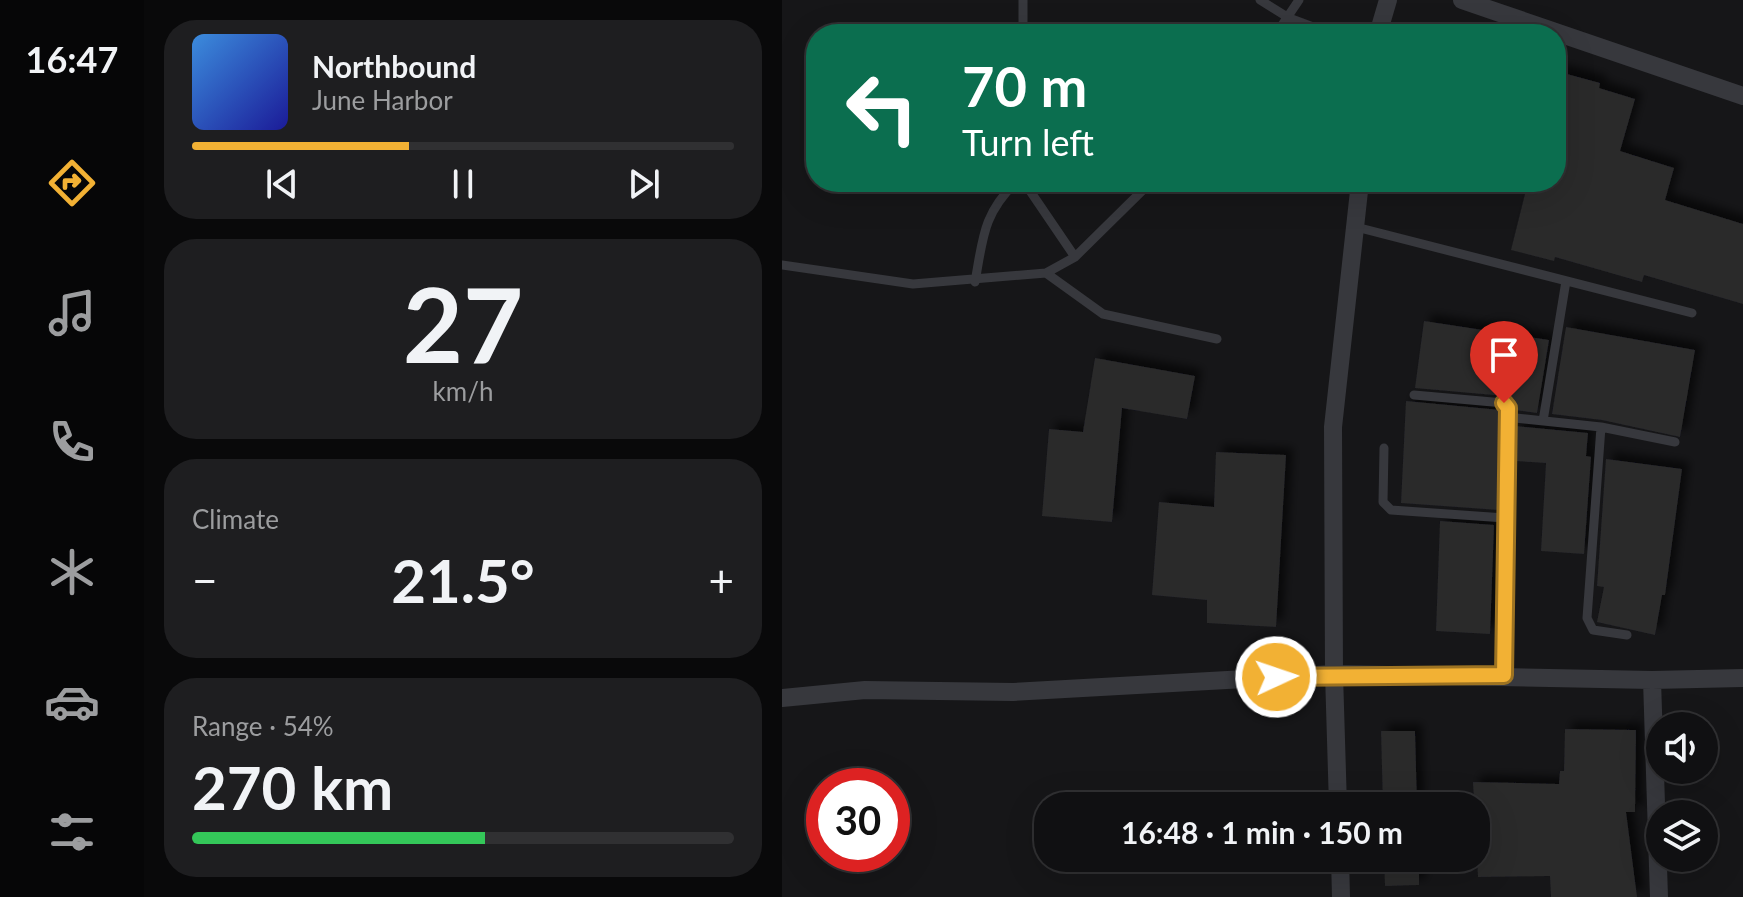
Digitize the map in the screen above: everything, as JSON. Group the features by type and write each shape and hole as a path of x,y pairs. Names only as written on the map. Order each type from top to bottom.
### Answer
{"street":[{"path":"1381,24 1388,0"},
{"path":"1462,0 1532,24"},
{"path":"1566,36 1743,96"},
{"path":"1338,792 1333,427 1359,192"},
{"path":"782,698 865,690 1013,692 1334,674 1652,680 1743,678"},
{"path":"1652,680 1659,897"},
{"path":"1340,872 1341,897"}],"lane":[{"path":"1023,0 1023,24"},
{"path":"1260,0 1305,24"},
{"path":"1284,24 1299,0"},
{"path":"975,282 986,222 996,202 1006,192"},
{"path":"1031,192 1075,257"},
{"path":"782,265 913,284 975,282 1046,273 1075,257 1141,192"},
{"path":"1356,227 1692,313"},
{"path":"1046,273 1086,305 1103,314 1217,339"},
{"path":"1543,421 1566,281"},
{"path":"1414,395 1504,403 1508,408 1504,675"},
{"path":"1506,417 1601,427 1675,442"},
{"path":"1601,427 1587,618 1593,630 1627,635"},
{"path":"1384,448 1383,502 1391,510 1505,518"}],"building":[{"path":"1566,74 1600,83 1599,88 1635,99 1620,151 1674,168 1665,200 1743,224 1743,304 1644,275 1642,282 1555,257 1554,261 1511,250 1526,192 1566,192"},
{"path":"1424,321 1549,340 1537,413 1515,410 1505,396 1415,388"},
{"path":"1566,327 1695,350 1680,437 1602,420 1552,414"},
{"path":"1095,358 1195,376 1187,419 1122,408 1112,522 1042,516 1049,429 1083,432"},
{"path":"1406,401 1500,410 1499,510 1401,503"},
{"path":"1515,426 1588,433 1586,456 1591,457 1584,554 1541,551 1546,463 1515,461"},
{"path":"1216,452 1286,455 1276,627 1207,623 1207,600 1152,595 1159,502 1214,507"},
{"path":"1606,459 1682,469 1665,595 1662,595 1655,635 1597,622 1604,587 1597,586"},
{"path":"1440,521 1494,525 1490,634 1436,631"},
{"path":"1565,729 1636,730 1635,812 1626,812 1637,897 1551,897 1550,876 1478,877 1478,872 1490,872 1490,792 1474,792 1473,782 1559,784 1560,771 1564,771"},
{"path":"1381,731 1415,731 1417,792 1383,792"},
{"path":"1384,872 1419,872 1419,885 1385,886"}],"route":[{"path":"1276,677 1334,674 1504,675 1508,408 1504,403"}]}
